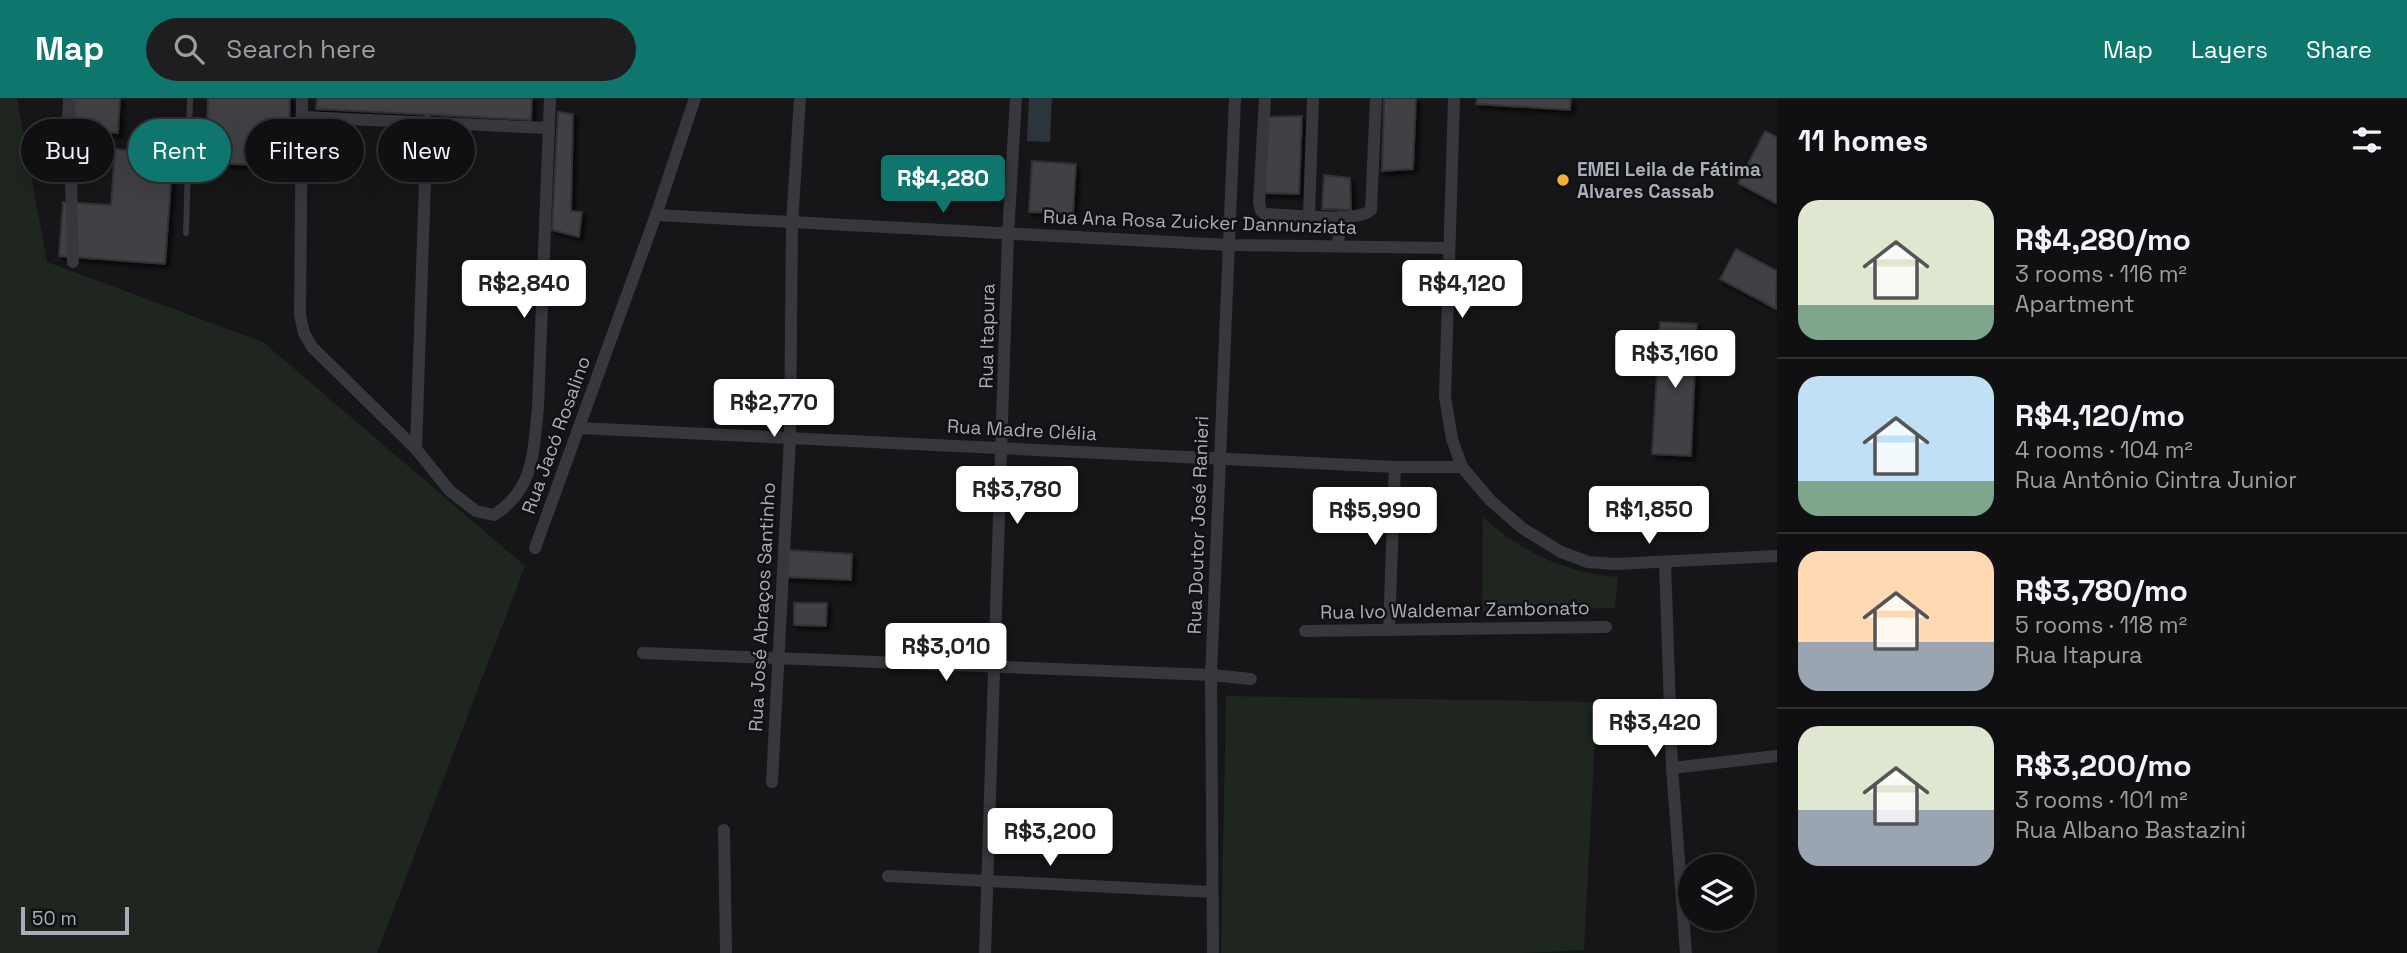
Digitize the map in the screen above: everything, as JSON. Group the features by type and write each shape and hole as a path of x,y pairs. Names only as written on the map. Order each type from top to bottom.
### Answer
{"street":[{"path":"69,98 73,262"},
{"path":"302,98 300,315 304,333 312,346 416,449 450,491 484,514 494,515 507,507 525,485 533,452 538,408 550,98"},
{"name":"Rua Jacó Rosalino","path":"535,548 656,215 695,98"},
{"name":"Rua José Abraços Santinho","path":"772,782 790,438 792,223 800,98"},
{"name":"Rua Itapura","path":"985,953 1016,98"},
{"name":"Rua Doutor José Ranieri","path":"1213,953 1211,675 1235,98"},
{"path":"1265,98 1259,203 1261,211 1265,214 1340,217 1365,215 1371,210 1376,98"},
{"path":"1309,215 1313,98"},
{"path":"1454,98 1445,397 1452,439 1462,467 1490,500 1522,528 1561,552 1588,562 1615,564 1777,556"},
{"path":"302,117 378,119"},
{"path":"475,124 550,128"},
{"path":"416,449 425,182"},
{"name":"Rua Ana Rosa Zuicker Dannunziata","path":"656,215 1009,235 1228,244 1449,248"},
{"path":"1338,246 1340,217"},
{"name":"Rua Madre Clélia","path":"579,428 1395,467 1462,467"},
{"path":"1389,629 1395,467"},
{"path":"1665,562 1672,768 1686,953"},
{"name":"Rua Ivo Waldemar Zambonato","path":"1305,631 1605,627"},
{"path":"643,653 1211,675 1251,679"},
{"path":"1672,768 1777,756"},
{"path":"724,830 726,953"},
{"path":"888,876 1212,892"}],"lane":[{"path":"186,233 190,98"}],"shaded area":[{"path":"0,98 17,98 21,120 21,182 32,182 47,262 263,342 525,566 377,953 0,953"},
{"path":"1029,98 1052,98 1050,142 1027,141"},
{"path":"1483,517 1513,540 1545,559 1581,571 1618,577 1615,608 1482,611"},
{"path":"1226,696 1597,702 1584,950 1522,953 1221,953"}],"building":[{"path":"64,98 120,98 118,133 114,133 114,119 63,119"},
{"path":"208,98 290,98 289,119 245,119 245,164 231,164 231,119 207,119"},
{"path":"317,98 532,98 531,120 316,109"},
{"path":"1384,98 1416,98 1413,169 1382,171"},
{"path":"1477,98 1571,98 1570,110 1476,104"},
{"path":"558,112 573,114 571,211 582,212 579,237 552,230"},
{"path":"1302,116 1299,194 1264,193 1268,117"},
{"path":"1765,131 1777,137 1777,204 1738,183"},
{"path":"115,149 128,150 128,182 171,182 165,264 59,256 63,202 111,205"},
{"path":"1032,161 1076,164 1073,214 1029,212"},
{"path":"1324,175 1350,178 1351,210 1322,209"},
{"path":"1736,249 1777,271 1776,309 1720,279"},
{"path":"1660,322 1697,324 1691,456 1652,454"},
{"path":"786,550 852,554 851,580 784,577"},
{"path":"794,603 827,603 826,626 794,625"}],"place":[{"name":"EMEI Leila de Fátima Alvares Cassab","path":"1563,180"}]}
